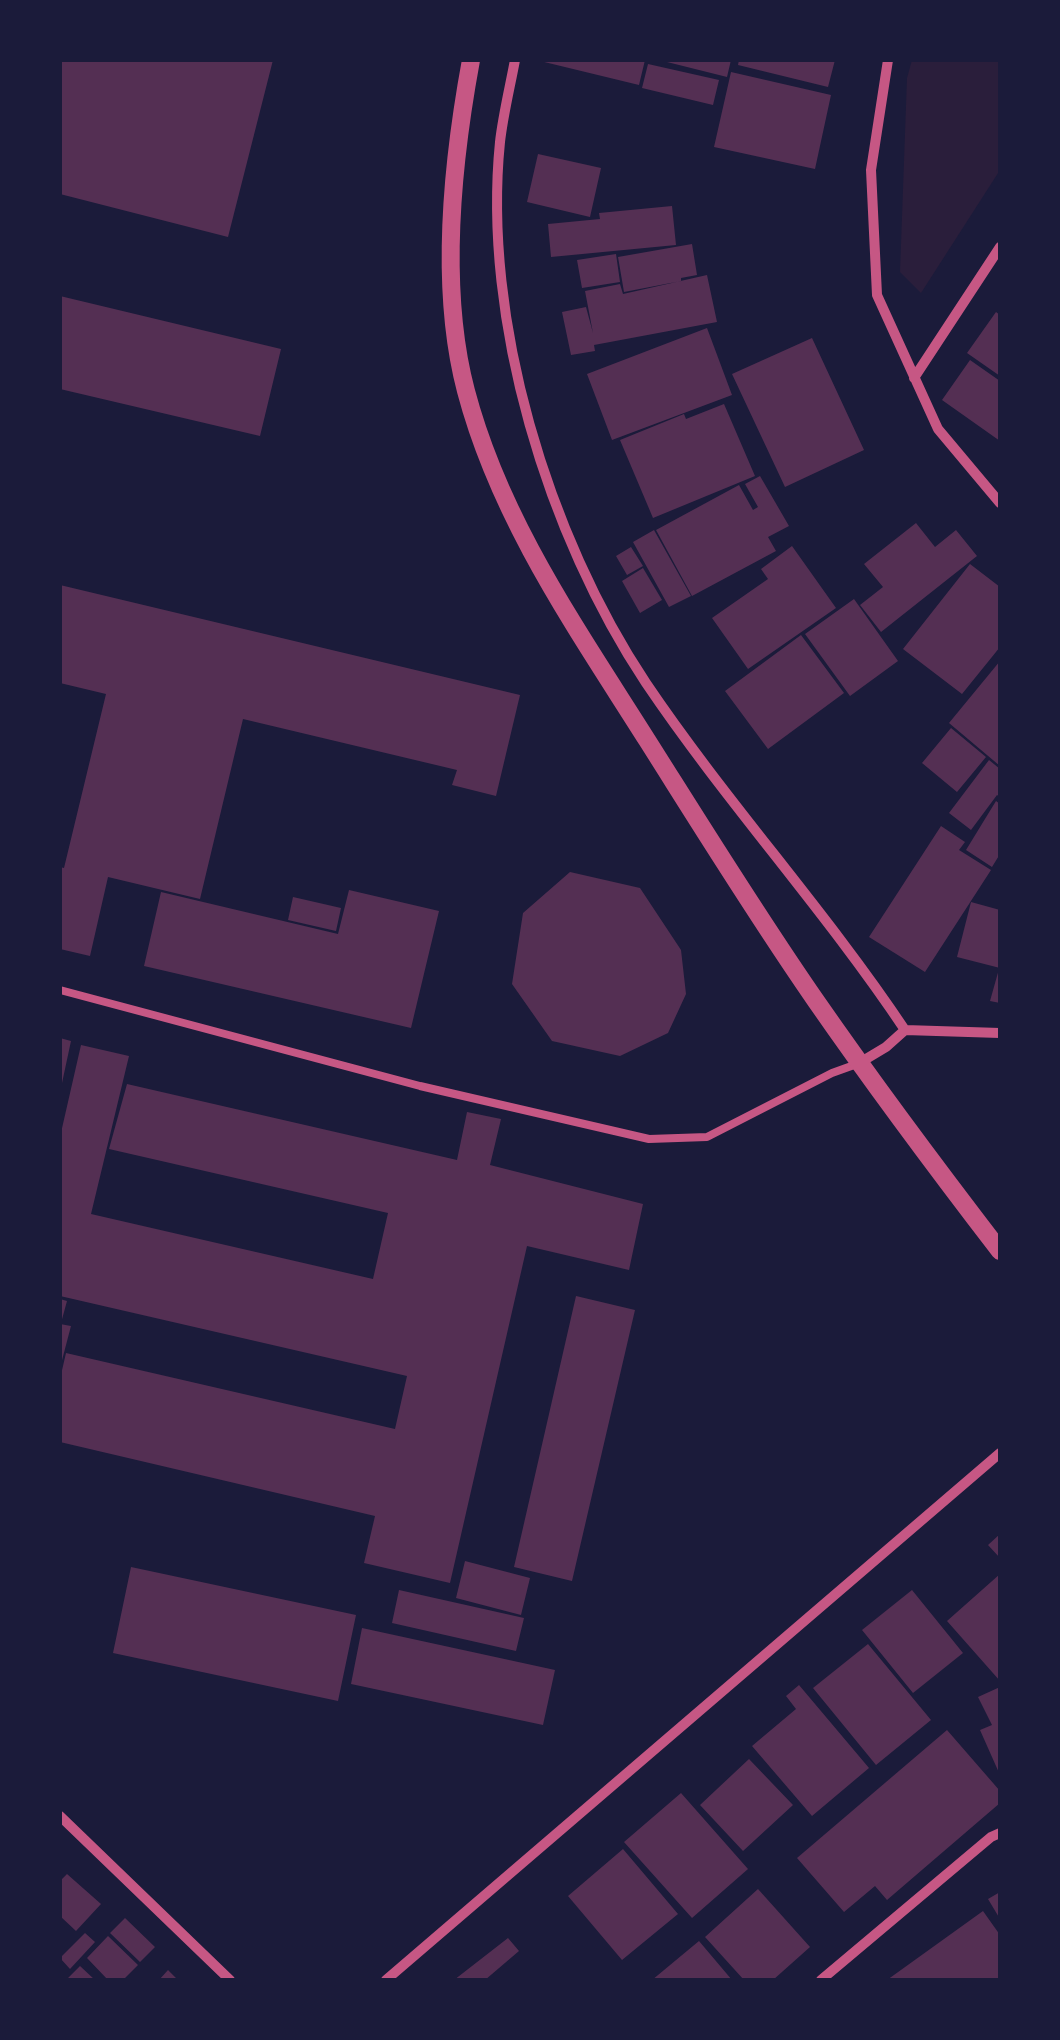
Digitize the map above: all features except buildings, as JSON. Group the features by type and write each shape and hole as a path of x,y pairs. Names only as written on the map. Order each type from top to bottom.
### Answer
{"street":[{"path":"472,60 457,152 453,275 458,348 466,391 512,515 571,619 755,909 1000,1251"},
{"path":"515,60 500,143 499,243 514,368 549,484 587,577 646,682 868,974 905,1030"},
{"path":"888,60 871,170 877,295 938,430 1000,503"},
{"path":"914,378 1000,247"},
{"path":"861,1062 905,1030 938,1028 1000,1033"},
{"path":"386,1980 1000,1453"},
{"path":"60,1816 230,1980"},
{"path":"821,1980 991,1837 1000,1834"}],"lane":[{"path":"60,990 420,1086 649,1138 707,1137 861,1062"}],"shaded area":[{"path":"912,60 1000,60 1000,170 921,293 900,272 907,78"}]}
